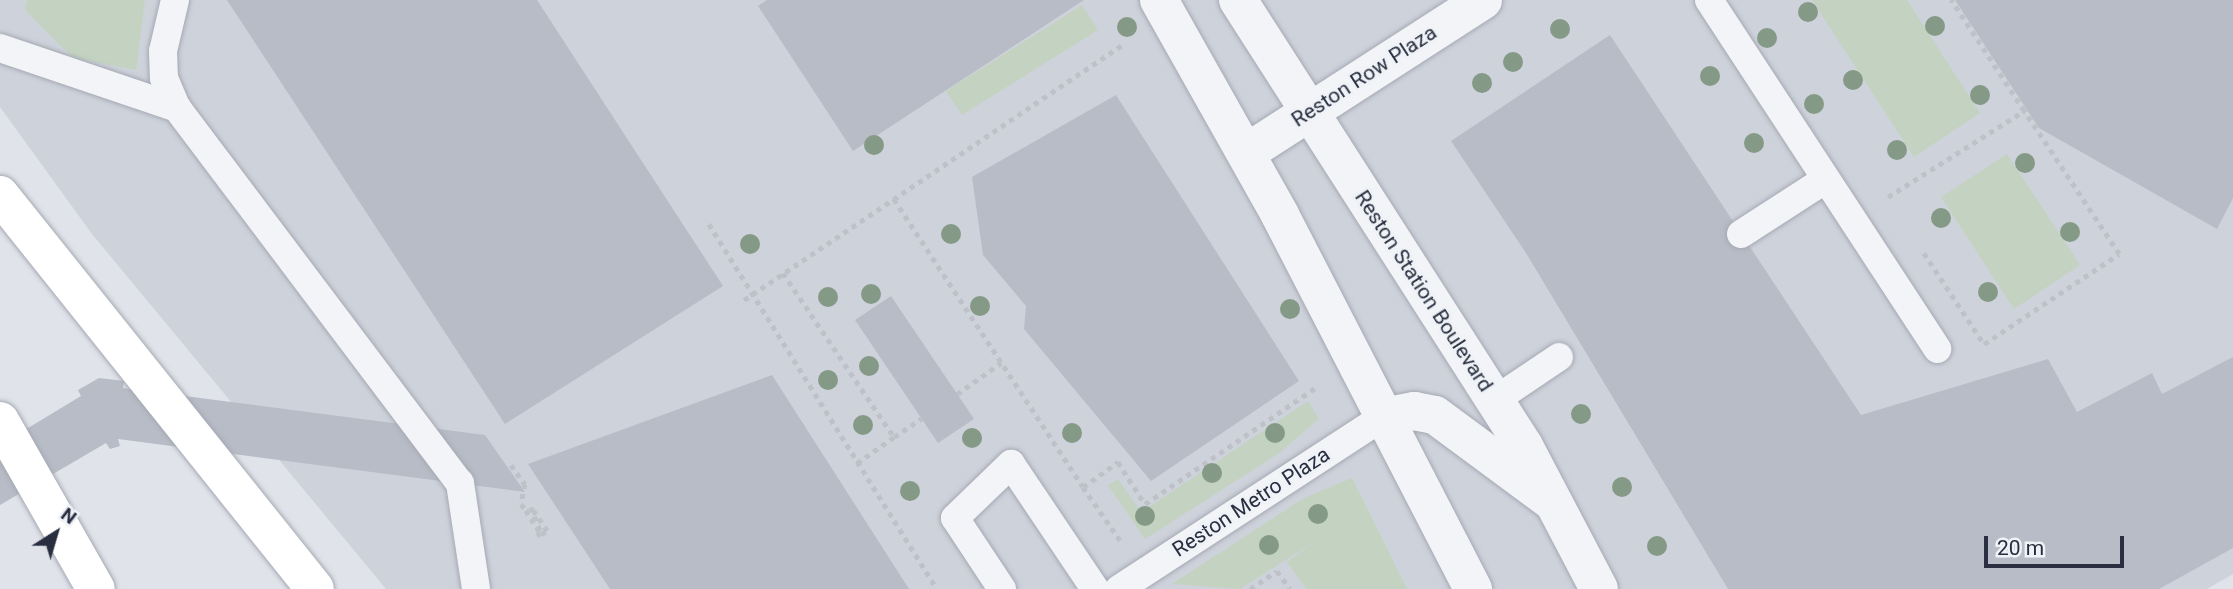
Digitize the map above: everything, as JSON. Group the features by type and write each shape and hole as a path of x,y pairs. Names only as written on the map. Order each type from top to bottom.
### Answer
{"highway":[{"path":"0,195 315,589"},
{"path":"0,421 96,589"}],"street":[{"path":"1159,0 1246,153 1472,589"},
{"name":"Reston Station Boulevard","path":"1238,0 1495,400 1558,505 1599,589"},
{"name":"Reston Row Plaza","path":"1246,153 1483,0"},
{"path":"1384,417 1414,411 1435,415 1558,505"}],"lane":[{"path":"175,0 163,51 164,78 177,108 460,484 476,589"},
{"path":"1709,0 1937,349"},
{"path":"0,48 177,108"},
{"path":"1741,234 1826,179"},
{"path":"1495,400 1559,357"},
{"name":"Reston Metro Plaza","path":"1119,589 1384,417"},
{"path":"1002,589 954,518 1010,464 1095,589"}],"path":[{"path":"1919,244 1984,344 2119,254 1951,0"},
{"path":"744,300 1124,44"},
{"path":"1889,200 2024,111"},
{"path":"1882,189 1897,211"},
{"path":"894,199 1143,574"},
{"path":"709,224 937,589"},
{"path":"783,273 894,438"},
{"path":"957,394 1001,363"},
{"path":"1083,487 1118,461 1145,504 1315,388"},
{"path":"857,463 922,418"},
{"path":"511,465 525,484 521,504 526,510 531,518 536,526 541,534 547,531 531,507 541,533 537,536"},
{"path":"1251,589 1277,570 1290,589"}],"shaded area":[{"path":"0,0 2233,0 2233,574 2207,589 386,589 92,234 0,107"}],"green space":[{"path":"27,0 145,0 136,70 73,58 25,10"},
{"path":"1812,0 1907,0 1980,113 1914,157"},
{"path":"1082,5 1098,30 962,115 946,91"},
{"path":"2007,154 2080,265 2014,309 1941,197"},
{"path":"1308,401 1319,419 1278,454 1145,539 1108,485 1118,479 1141,512"},
{"path":"1352,478 1407,589 1306,589 1287,562 1314,542 1240,589 1172,584 1304,498"}],"building":[{"path":"227,0 537,0 723,286 505,424"},
{"path":"767,0 1084,0 853,151 758,6"},
{"path":"1955,0 2233,0 2233,198 2217,229 2039,128"},
{"path":"1610,35 1861,415 2048,359 2077,412 2152,373 2162,394 2233,357 2233,548 2159,589 1728,589 1526,253 1451,141"},
{"path":"1116,95 1299,381 1151,481 1024,329 1026,306 983,255 972,177"},
{"path":"891,296 974,419 938,443 855,320"},
{"path":"772,375 909,589 610,589 528,464"},
{"path":"99,378 124,381 123,388 485,435 525,492 118,439 120,446 110,449 106,443 0,505 0,445 81,396 78,390"}]}
